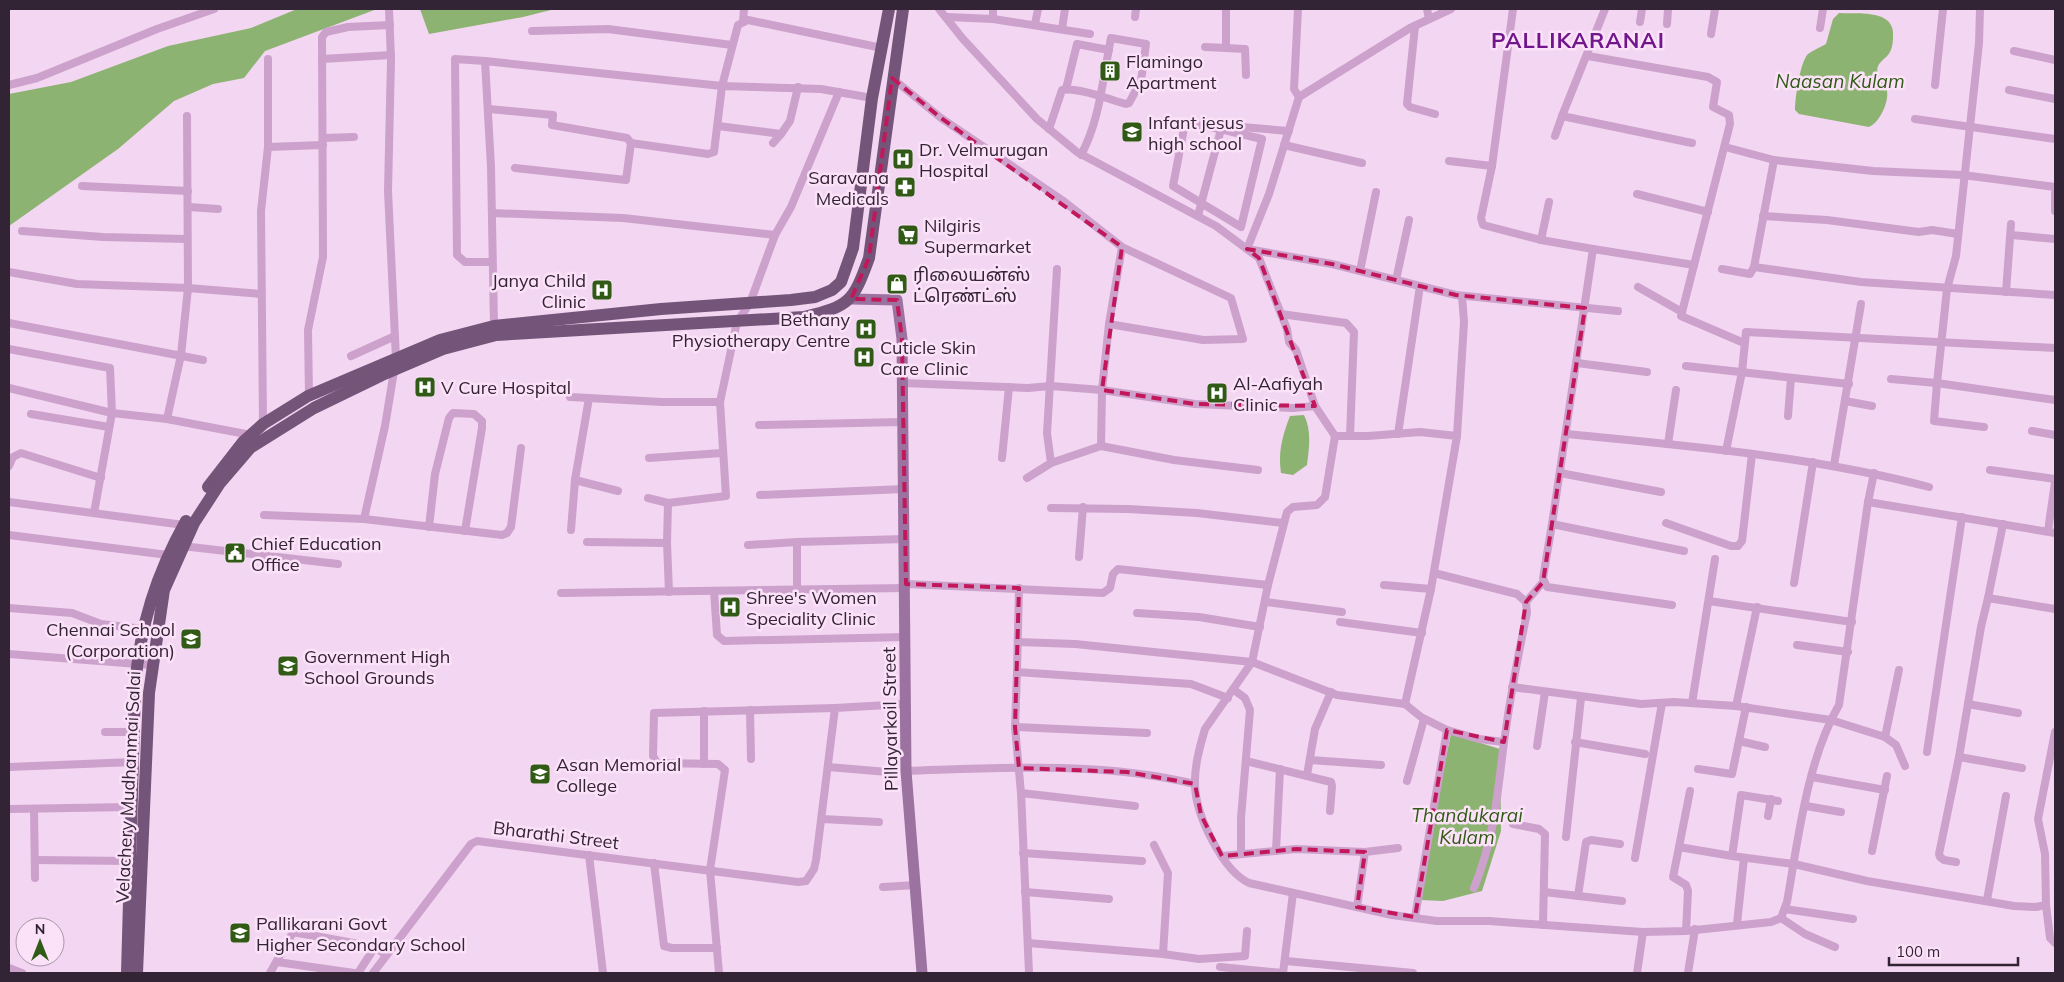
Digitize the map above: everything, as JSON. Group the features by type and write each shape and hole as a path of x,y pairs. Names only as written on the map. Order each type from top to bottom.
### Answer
{"main road":[{"name":"Velachery Mudhanmai Salai","path":"127,973 137,664 143,629 153,589 168,555 184,524 217,473 250,435 263,424 395,364 440,340 494,326 661,308 816,297 841,282 853,248 872,98 889,9"},
{"path":"851,298 858,288 869,258 892,78 903,9"},
{"name":"Velachery Mudhanmai Salai","path":"395,364 496,335 804,317 826,312 845,304 851,298"},
{"name":"Velachery Mudhanmai Salai","path":"136,973 151,666 164,590 182,546 220,483 250,448 312,402"}],"street":[{"path":"9,85 37,78 157,29 214,9"},
{"path":"364,519 389,409 395,364 388,191 391,55 389,9"},
{"path":"743,22 744,9"},
{"path":"939,9 963,39 1049,129 1081,155 1198,216 1259,258 1281,314 1288,342 1296,350 1315,406 1335,436 1323,500 1317,505 1291,508 1284,523 1268,585 1266,602 1252,662 1205,729 1195,784 1201,815 1222,856 1239,878 1249,883 1357,908 1437,921 1489,921 1642,932 1690,930 1771,922 1781,918 1785,909 1812,777 1831,720 1839,705 1868,502 1874,473"},
{"path":"993,9 993,19"},
{"path":"1035,24 1038,9"},
{"path":"1062,29 1066,9"},
{"path":"1226,9 1226,48"},
{"path":"1298,9 1294,89 1299,97"},
{"path":"1427,9 1429,19"},
{"path":"1247,249 1269,194 1299,97 1415,26 1451,9"},
{"path":"1513,9 1492,166 1481,218 1483,225 1541,240 1694,265"},
{"path":"1555,136 1606,9"},
{"path":"1640,22 1642,9"},
{"path":"1667,24 1668,9"},
{"path":"1711,34 1715,9"},
{"path":"1820,28 1823,9"},
{"path":"1935,85 1943,9"},
{"path":"1980,9 1979,43 1963,175 1956,256 1946,288 1934,421 1984,428"},
{"path":"947,17 993,19 1090,34"},
{"path":"489,109 553,115 552,125 627,138 631,143 708,154 714,152 722,86 738,25 748,20 882,48"},
{"path":"312,402 308,330 324,257 322,37 326,32 348,27 390,25"},
{"path":"1415,26 1407,104 1410,107 1435,114"},
{"path":"532,31 608,29 732,45"},
{"path":"1049,129 1062,90 1066,89 1099,96 1129,103 1141,81 1148,46 1144,43 1111,38 1109,50 1099,96 1090,138 1081,155"},
{"path":"1066,89 1077,44 1109,50"},
{"path":"1204,47 1245,49 1246,75"},
{"path":"2014,51 2055,60"},
{"path":"322,59 391,55"},
{"path":"1588,56 1708,77 1717,82 1713,107 1727,113 1730,118 1725,147 1681,316 1744,343"},
{"path":"263,424 262,211 268,147 268,59"},
{"path":"491,262 465,262 458,254 455,59 722,86 798,87 872,98"},
{"path":"485,61 489,109 492,213 491,262 494,326"},
{"path":"892,78 941,118 1062,200 1122,247 1231,298 1243,339 1203,340 1109,324"},
{"path":"773,143 790,121 798,87"},
{"path":"2009,90 2055,99"},
{"path":"648,498 668,503 726,496 720,402 736,322 750,303 775,235 791,207 839,92"},
{"path":"167,419 181,355 188,288 186,239 189,208 187,116"},
{"path":"1562,116 1692,143"},
{"path":"1915,119 2055,138"},
{"path":"1241,227 1173,186 1186,123 1288,131"},
{"path":"718,126 781,134"},
{"path":"1198,216 1219,127"},
{"path":"1219,127 1262,139 1236,241"},
{"path":"268,147 354,138"},
{"path":"514,168 626,180 631,143"},
{"path":"1284,145 1362,163"},
{"path":"1725,147 1774,160 1873,171 1963,175 2055,187"},
{"path":"1722,269 1750,274 1754,267 1774,160"},
{"path":"1448,162 1492,166"},
{"path":"82,186 188,191"},
{"path":"1360,271 1376,192"},
{"path":"2054,211 2055,193"},
{"path":"1637,194 1708,212"},
{"path":"1541,240 1549,202"},
{"path":"189,208 218,209"},
{"path":"492,213 622,218 775,235"},
{"path":"1763,216 1827,220 1919,232 1932,230 1958,234"},
{"path":"1396,280 1409,220"},
{"path":"2006,292 2011,224"},
{"path":"22,232 103,237 186,239"},
{"path":"2011,235 2055,239"},
{"path":"1101,446 1102,390 1109,324 1122,247"},
{"path":"1247,249 1360,271 1462,296 1618,311"},
{"path":"1526,602 1543,582 1593,249"},
{"path":"1754,267 1861,282 2055,295"},
{"path":"1051,463 1047,433 1057,269"},
{"path":"9,272 77,284 188,288 262,294"},
{"path":"1398,434 1420,286"},
{"path":"1638,287 1682,312"},
{"path":"1405,704 1431,589 1458,436 1464,322 1462,296"},
{"name":"Pillayarkoil Street","path":"851,298 897,300 902,339 906,586 906,771 922,973"},
{"path":"1834,465 1861,304"},
{"path":"1281,314 1346,323 1354,332 1350,436"},
{"path":"9,324 203,360"},
{"path":"1726,451 1742,372 1746,332 1941,340 2055,348"},
{"path":"351,356 394,336"},
{"path":"9,349 110,368 112,413 94,513"},
{"path":"1577,363 1647,372"},
{"path":"1686,366 1849,384"},
{"path":"1788,416 1791,378"},
{"path":"1891,379 1937,383 2055,400"},
{"path":"902,383 1009,387 1051,386 1102,390 1195,404 1293,408 1315,406"},
{"path":"1002,458 1009,387"},
{"path":"9,388 112,413 167,419 250,435"},
{"path":"1668,444 1676,390"},
{"path":"570,398 662,402 720,402"},
{"path":"571,530 575,480 589,398"},
{"path":"1846,401 1872,406"},
{"path":"429,526 435,474 449,418 453,413 474,414 482,421 482,428 465,531"},
{"path":"31,414 109,427"},
{"path":"759,426 903,422"},
{"path":"2032,431 2055,435"},
{"path":"1335,436 1420,432 1458,436"},
{"path":"1566,434 1668,444 1834,465 1929,487"},
{"path":"1027,478 1051,463 1101,446 1174,460 1258,470"},
{"path":"264,515 364,519 502,535 507,533 511,526 521,448"},
{"path":"649,458 722,453"},
{"path":"9,466 13,457 21,454 100,478"},
{"path":"1666,523 1731,546 1738,546 1742,540 1752,454"},
{"path":"1794,583 1813,462"},
{"path":"1868,502 2051,532 2055,481 1990,470"},
{"path":"1560,473 1661,492"},
{"path":"575,480 618,491"},
{"path":"760,494 904,489"},
{"path":"9,502 184,524"},
{"path":"668,503 669,592"},
{"path":"1051,508 1083,507 1197,513 1284,523"},
{"path":"1079,557 1083,507"},
{"path":"1927,752 1962,517"},
{"path":"1552,524 1609,538 1684,551"},
{"path":"1956,862 1944,860 1939,854 1959,757 1981,627 2004,524"},
{"path":"9,535 168,555"},
{"path":"748,545 905,539"},
{"path":"587,542 667,543"},
{"path":"797,542 797,590"},
{"path":"182,546 338,564"},
{"path":"1692,704 1715,559"},
{"path":"561,593 797,590 906,586 1019,588 1103,593 1110,588 1113,574 1118,568 1268,585"},
{"path":"1434,573 1517,594 1526,602 1527,613 1512,687 1495,819 1487,856 1474,888"},
{"path":"1543,582 1550,588 1672,605"},
{"path":"1384,585 1431,589"},
{"path":"1019,588 1015,727 1021,793 1029,973"},
{"path":"714,591 718,635 724,641 906,638"},
{"path":"1988,598 2055,609"},
{"path":"1709,601 1852,622"},
{"path":"1266,602 1342,612"},
{"path":"1736,706 1756,607"},
{"path":"9,608 72,614 101,624 143,629"},
{"path":"1137,613 1199,617 1260,627"},
{"path":"1340,622 1422,633"},
{"path":"1018,642 1075,644 1252,662 1331,692 1354,698 1405,704 1424,719 1446,730 1478,739 1504,742"},
{"path":"1797,645 1848,652"},
{"path":"9,654 151,666"},
{"path":"1885,737 1899,670"},
{"path":"1017,672 1191,684 1228,698"},
{"path":"1512,687 1581,698 1641,704 1736,706 1831,720 1885,737 1896,744 1905,766"},
{"path":"1234,690 1245,698 1250,710 1241,818 1241,854"},
{"path":"1307,775 1316,729 1331,692"},
{"path":"1537,746 1545,692"},
{"path":"1566,837 1581,698"},
{"path":"1635,858 1662,703"},
{"path":"719,973 710,870 725,770 722,765 657,763 654,759 654,713 906,704"},
{"path":"1968,704 2018,713"},
{"path":"834,708 822,819 879,822"},
{"path":"1698,769 1732,774 1746,708"},
{"path":"750,710 751,759"},
{"path":"704,711 704,764"},
{"path":"1407,781 1424,719"},
{"path":"1015,727 1148,733"},
{"path":"1415,917 1446,730"},
{"path":"105,732 134,732"},
{"path":"2055,732 2038,819 2044,854 2046,905 2050,938 2055,943"},
{"path":"1740,741 1765,747"},
{"path":"1575,742 1645,754"},
{"path":"1959,757 2022,768"},
{"path":"1310,760 1381,764"},
{"path":"1246,761 1331,782 1330,811"},
{"path":"9,767 133,762"},
{"path":"828,767 888,772"},
{"path":"906,771 1019,768 1127,772 1158,775 1195,784"},
{"path":"1276,851 1280,769"},
{"path":"1872,851 1887,776"},
{"path":"1812,777 1885,790"},
{"path":"1688,973 1690,930 1688,891 1686,886 1673,877 1690,791"},
{"path":"1021,793 1135,806"},
{"path":"1732,856 1741,795 1774,800 1768,816"},
{"path":"1987,900 2006,796"},
{"path":"1806,806 1841,812"},
{"path":"9,809 132,807"},
{"path":"34,808 35,878"},
{"name":"Bharathi Street","path":"373,973 474,842 798,882 810,878 814,869 822,819"},
{"path":"1513,824 1538,829 1545,834 1543,925"},
{"path":"1578,896 1586,842 1591,840 1620,844"},
{"path":"1154,845 1168,873 1163,954"},
{"path":"1679,847 1794,864 1868,881 2014,906 2036,907 2046,905"},
{"path":"1222,856 1296,849 1365,852 1398,848"},
{"path":"1357,908 1365,852"},
{"path":"1023,853 1142,861"},
{"path":"589,855 603,973"},
{"path":"1737,924 1744,858"},
{"path":"35,860 130,861"},
{"path":"654,863 664,946 672,948 717,948"},
{"path":"883,887 916,885"},
{"path":"1025,892 1109,899"},
{"path":"1544,892 1622,901"},
{"path":"1220,967 1283,973 1293,893"},
{"path":"1785,909 1854,919"},
{"path":"1781,918 1805,934 1835,947"},
{"path":"1028,943 1163,954 1199,959 1245,956 1247,931"},
{"path":"270,973 293,932 375,947 386,955"},
{"path":"1636,973 1642,932"},
{"path":"358,973 375,947"},
{"path":"1286,960 1385,972 1413,973"},
{"path":"277,962 354,973"},
{"path":"9,968 22,973"}],"highlighted area":[{"path":"892,78 941,118 1122,247 1102,390 1195,404 1315,406 1259,258 1247,249 1332,264 1456,295 1585,308 1543,582 1526,602 1504,742 1447,730 1415,917 1357,907 1365,852 1296,849 1222,856 1201,815 1195,784 1127,772 1019,768 1015,727 1019,588 906,584 902,339 897,300 851,299 869,258"}],"water":[{"path":"297,9 377,9 265,51 244,78 213,84 174,101 118,149 9,226 9,94 71,82 168,46 251,28"},
{"path":"420,9 555,9 523,17 429,34"},
{"name":"Naasan Kulam","path":"1839,13 1882,17 1889,22 1892,28 1893,39 1891,49 1880,63 1877,71 1887,91 1885,107 1880,117 1869,127 1799,114 1795,110 1798,81 1805,58 1808,54 1826,44 1833,19"},
{"path":"1304,415 1309,434 1307,465 1293,475 1281,473 1281,445 1290,416"},
{"name":"Thandukarai Kulam","path":"1451,734 1500,749 1501,831 1482,891 1443,901 1421,900 1419,887"}],"place":[{"name":"Flamingo Apartment","path":"1110,71"},
{"name":"Infant jesus high school","path":"1132,132"},
{"name":"Dr. Velmurugan Hospital","path":"903,159"},
{"name":"Saravana Medicals","path":"905,187"},
{"name":"Nilgiris Supermarket","path":"908,235"},
{"name":"ரிலையன்ஸ் ட்ரெண்ட்ஸ்","path":"897,284"},
{"name":"Janya Child Clinic","path":"602,290"},
{"name":"Bethany Physiotherapy Centre","path":"866,329"},
{"name":"Cuticle Skin Care Clinic","path":"864,357"},
{"name":"V Cure Hospital","path":"425,387"},
{"name":"Al-Aafiyah Clinic","path":"1217,393"},
{"name":"Chief Education Office","path":"235,553"},
{"name":"Shree's Women Speciality Clinic","path":"730,607"},
{"name":"Chennai School (Corporation)","path":"191,639"},
{"name":"Government High School Grounds","path":"288,666"},
{"name":"Asan Memorial College","path":"540,774"},
{"name":"Pallikarani Govt Higher Secondary School","path":"240,933"}],"district":[{"name":"PALLIKARANAI","path":"1578,40"}]}
